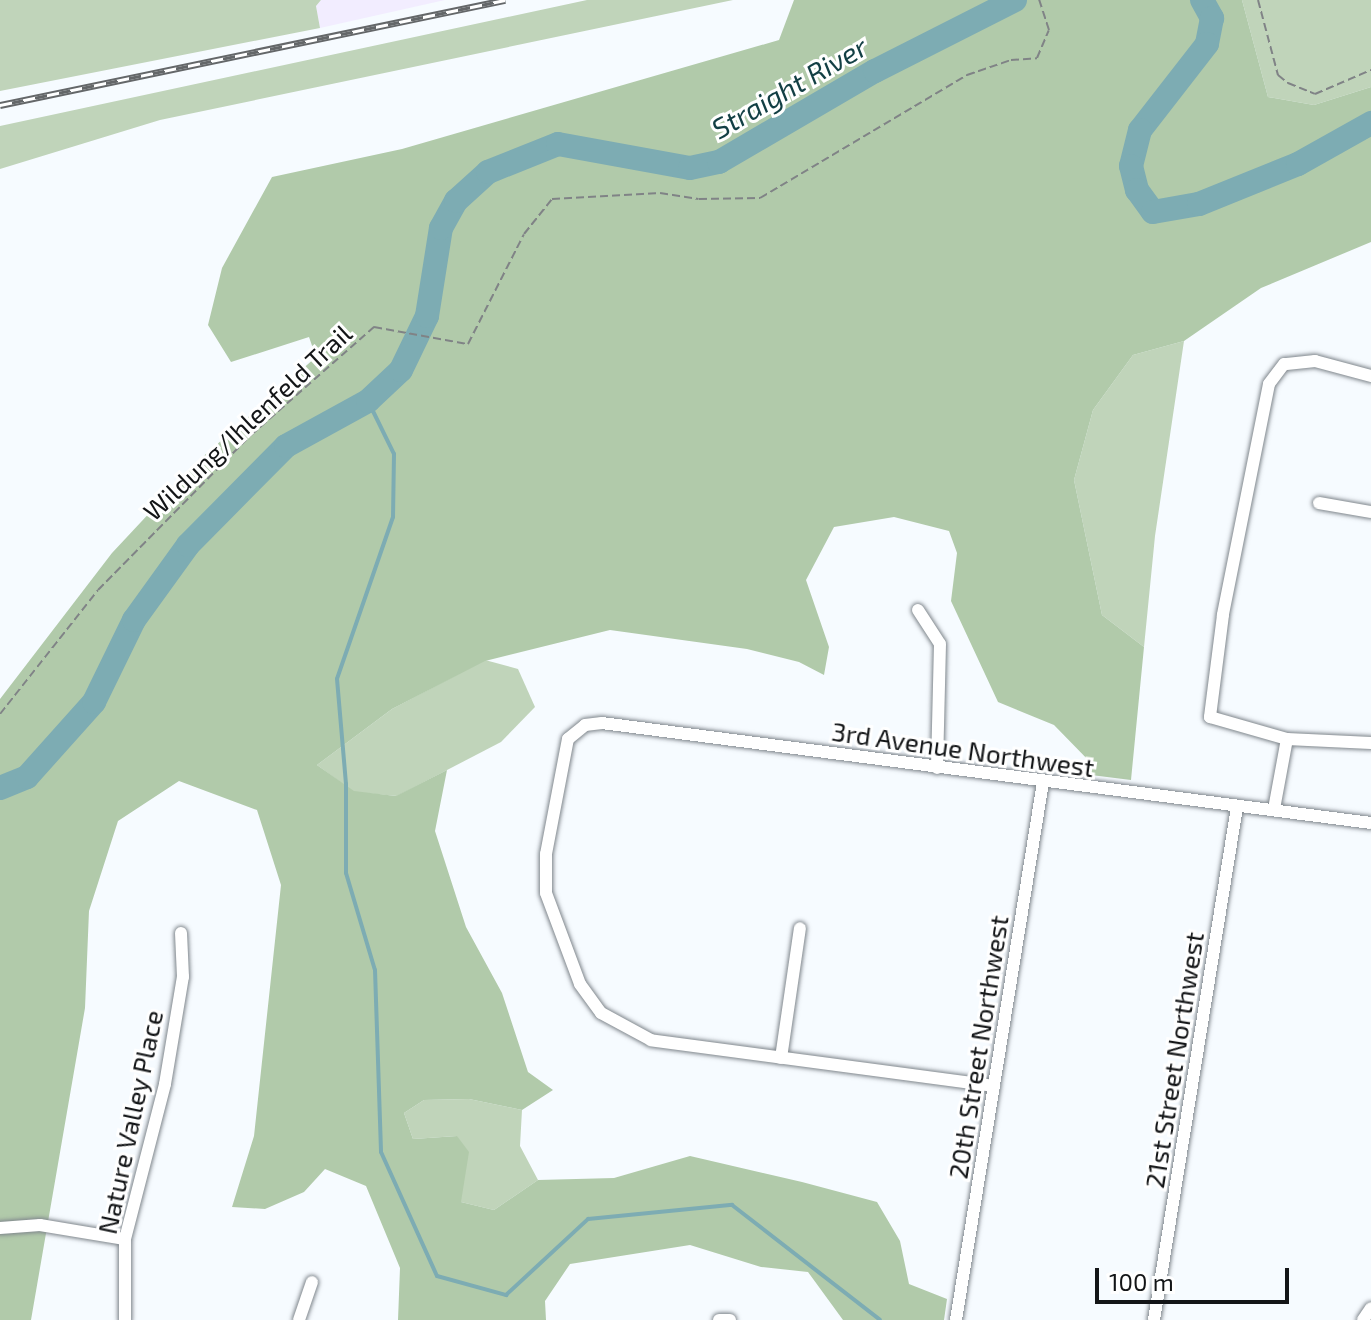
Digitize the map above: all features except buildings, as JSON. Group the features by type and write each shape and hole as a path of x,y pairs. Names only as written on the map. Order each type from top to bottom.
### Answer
{"street":[{"path":"1371,376 1315,361 1284,364 1265,402 1223,615 1210,717 1287,739 1371,743"},
{"path":"1319,503 1371,512"},
{"path":"918,610 940,644 937,768"},
{"name":"3rd Avenue Northwest","path":"781,1058 643,1038 620,1028 589,999 546,893 546,854 563,751 575,730 602,723 1371,823"},
{"path":"1274,809 1287,739"},
{"name":"20th Street Northwest","path":"956,1320 1043,782"},
{"name":"21st Street Northwest","path":"1154,1320 1237,807"},
{"path":"800,928 781,1058 994,1086"},
{"name":"Nature Valley Place","path":"125,1320 125,1239 165,1084 183,977 181,933"},
{"path":"0,1228 40,1225 125,1239"},
{"path":"299,1320 312,1282"},
{"path":"1363,1320 1371,1308"},
{"path":"719,1320 730,1320"}],"path":[{"name":"Wildung/Ihlenfeld Trail","path":"0,714 98,590 251,435 374,327 468,344 524,234 552,199 660,193 699,199 760,198 967,75 1011,60 1037,58 1049,30 1039,0"},
{"path":"1258,0 1278,75 1315,94 1371,70"}],"shaded area":[{"path":"321,0 445,0 320,28 316,6"}],"green space":[{"path":"0,0 321,0 316,6 320,28 0,91"},
{"path":"587,0 733,0 160,120 0,169 0,126"},
{"path":"794,0 1242,0 1268,97 1314,105 1371,87 1371,242 1261,288 1184,341 1133,355 1093,410 1074,480 1102,615 1144,647 1131,780 1075,773 1094,766 1054,725 998,702 951,601 957,553 949,531 894,517 834,527 806,580 829,647 824,675 799,662 747,649 610,630 485,661 392,709 317,765 354,791 396,796 447,770 435,831 466,927 502,993 528,1072 553,1090 522,1110 469,1099 424,1100 404,1113 413,1139 457,1136 469,1152 461,1202 494,1210 538,1180 614,1178 690,1156 802,1182 877,1202 900,1241 909,1284 947,1299 944,1320 843,1320 808,1272 761,1267 690,1245 570,1264 545,1301 546,1320 398,1320 400,1268 366,1186 325,1169 304,1192 265,1209 232,1207 254,1136 281,885 257,810 179,781 118,821 89,911 85,1008 31,1320 0,1320 0,699 112,553 198,461 316,357 309,337 231,362 208,325 222,268 272,177 402,149 779,40"},
{"path":"1242,0 1371,0 1371,87 1314,105 1268,97"},
{"path":"1184,341 1155,536 1144,647 1102,615 1074,480 1093,410 1133,355"},
{"path":"485,660 518,669 535,707 501,742 397,796 354,792 317,765 392,709"},
{"path":"469,1099 522,1110 520,1146 538,1180 494,1210 461,1202 457,1136 413,1139 404,1113 424,1100"}],"waterway":[{"name":"Straight River","path":"0,788 27,777 94,702 134,620 188,545 286,446 368,401 401,370 427,316 441,228 456,201 488,172 558,144 690,168 719,162 875,71 1015,0"},
{"name":"Straight River","path":"1202,0 1212,18 1207,44 1140,130 1131,166 1137,190 1153,212 1199,204 1298,164 1371,123"},
{"path":"368,401 394,454 393,517 337,679 346,784 346,873 375,970 381,1152 437,1276 506,1295 588,1219 732,1205 880,1320"}],"railway":[{"path":"0,105 505,0"}]}
